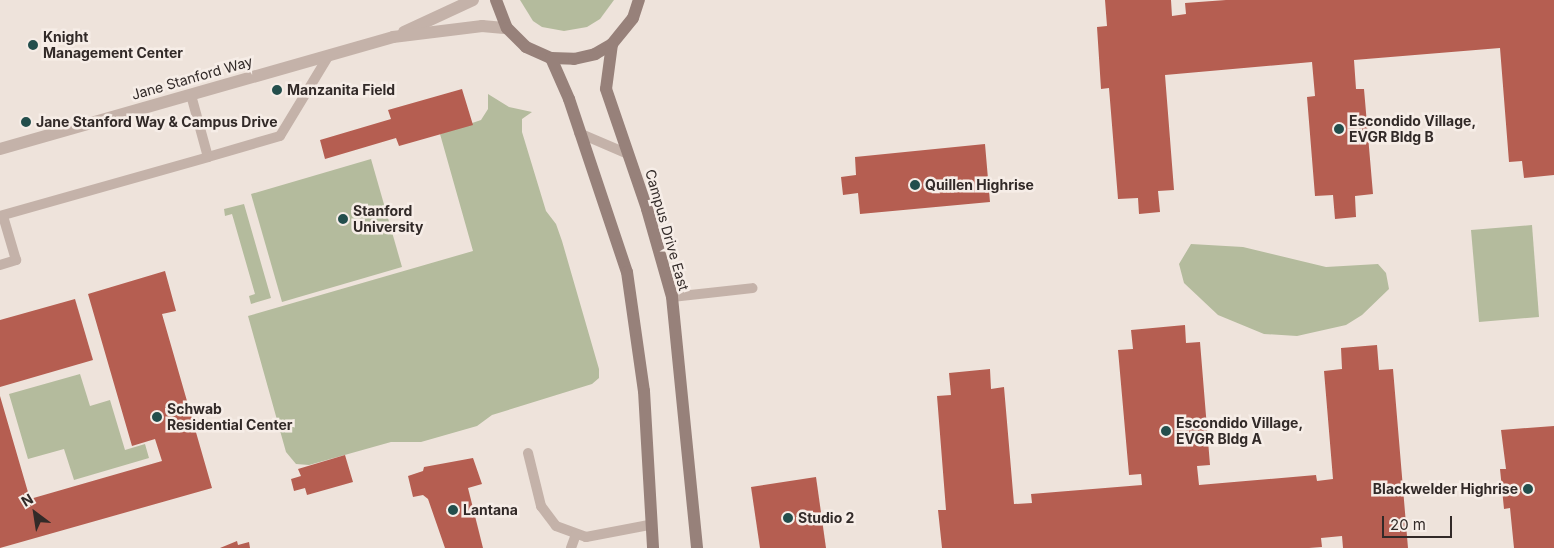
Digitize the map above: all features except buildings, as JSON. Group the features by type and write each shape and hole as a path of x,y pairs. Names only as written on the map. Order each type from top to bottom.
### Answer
{"street":[{"name":"Jane Stanford Way","path":"393,38 473,0"},
{"path":"496,0 507,28 526,47 551,58 574,59 595,54 612,44 633,18 639,0"},
{"name":"Jane Stanford Way","path":"0,149 393,38 482,26 507,28"},
{"name":"Campus Drive East","path":"612,44 606,88 647,209 672,298 696,548"},
{"path":"551,58 627,272 644,391 649,525 653,548"}],"lane":[{"path":"0,265 16,260 1,216 280,136 329,55"},
{"path":"190,95 208,157"},
{"path":"579,133 628,154"},
{"path":"672,298 753,288"},
{"path":"528,453 541,506 556,526 586,537 649,525"},
{"path":"571,548 576,534"}],"green space":[{"path":"520,0 614,0 600,19 587,27 564,31 542,27 533,21"},
{"path":"488,94 509,107 532,112 522,119 522,132 546,211 556,224 562,241 599,369 599,378 592,384 492,415 477,426 421,442 391,442 309,465 296,464 286,452 248,316 473,251 440,134 481,120 488,109"},
{"path":"371,159 402,267 282,302 251,194"},
{"path":"244,204 271,298 251,304 249,296 255,294 232,214 225,216 224,209"},
{"path":"1532,225 1539,317 1479,322 1471,230"},
{"path":"1191,244 1243,247 1326,267 1378,264 1386,273 1389,289 1362,315 1346,325 1297,336 1264,334 1218,315 1184,283 1179,264"},
{"path":"80,374 90,406 110,400 125,450 145,444 149,458 74,480 64,449 28,459 9,394"}],"place":[{"name":"Knight Management Center","path":"33,45"},
{"name":"Manzanita Field","path":"277,90"},
{"name":"Jane Stanford Way & Campus Drive","path":"26,122"},
{"name":"Escondido Village, EVGR Bldg B","path":"1339,129"},
{"name":"Quillen Highrise","path":"915,185"},
{"name":"Stanford University","path":"343,219"},
{"name":"Schwab Residential Center","path":"157,417"},
{"name":"Escondido Village, EVGR Bldg A","path":"1166,431"},
{"name":"Blackwelder Highrise","path":"1528,489"},
{"name":"Lantana","path":"453,510"},
{"name":"Studio 2","path":"788,518"}]}
